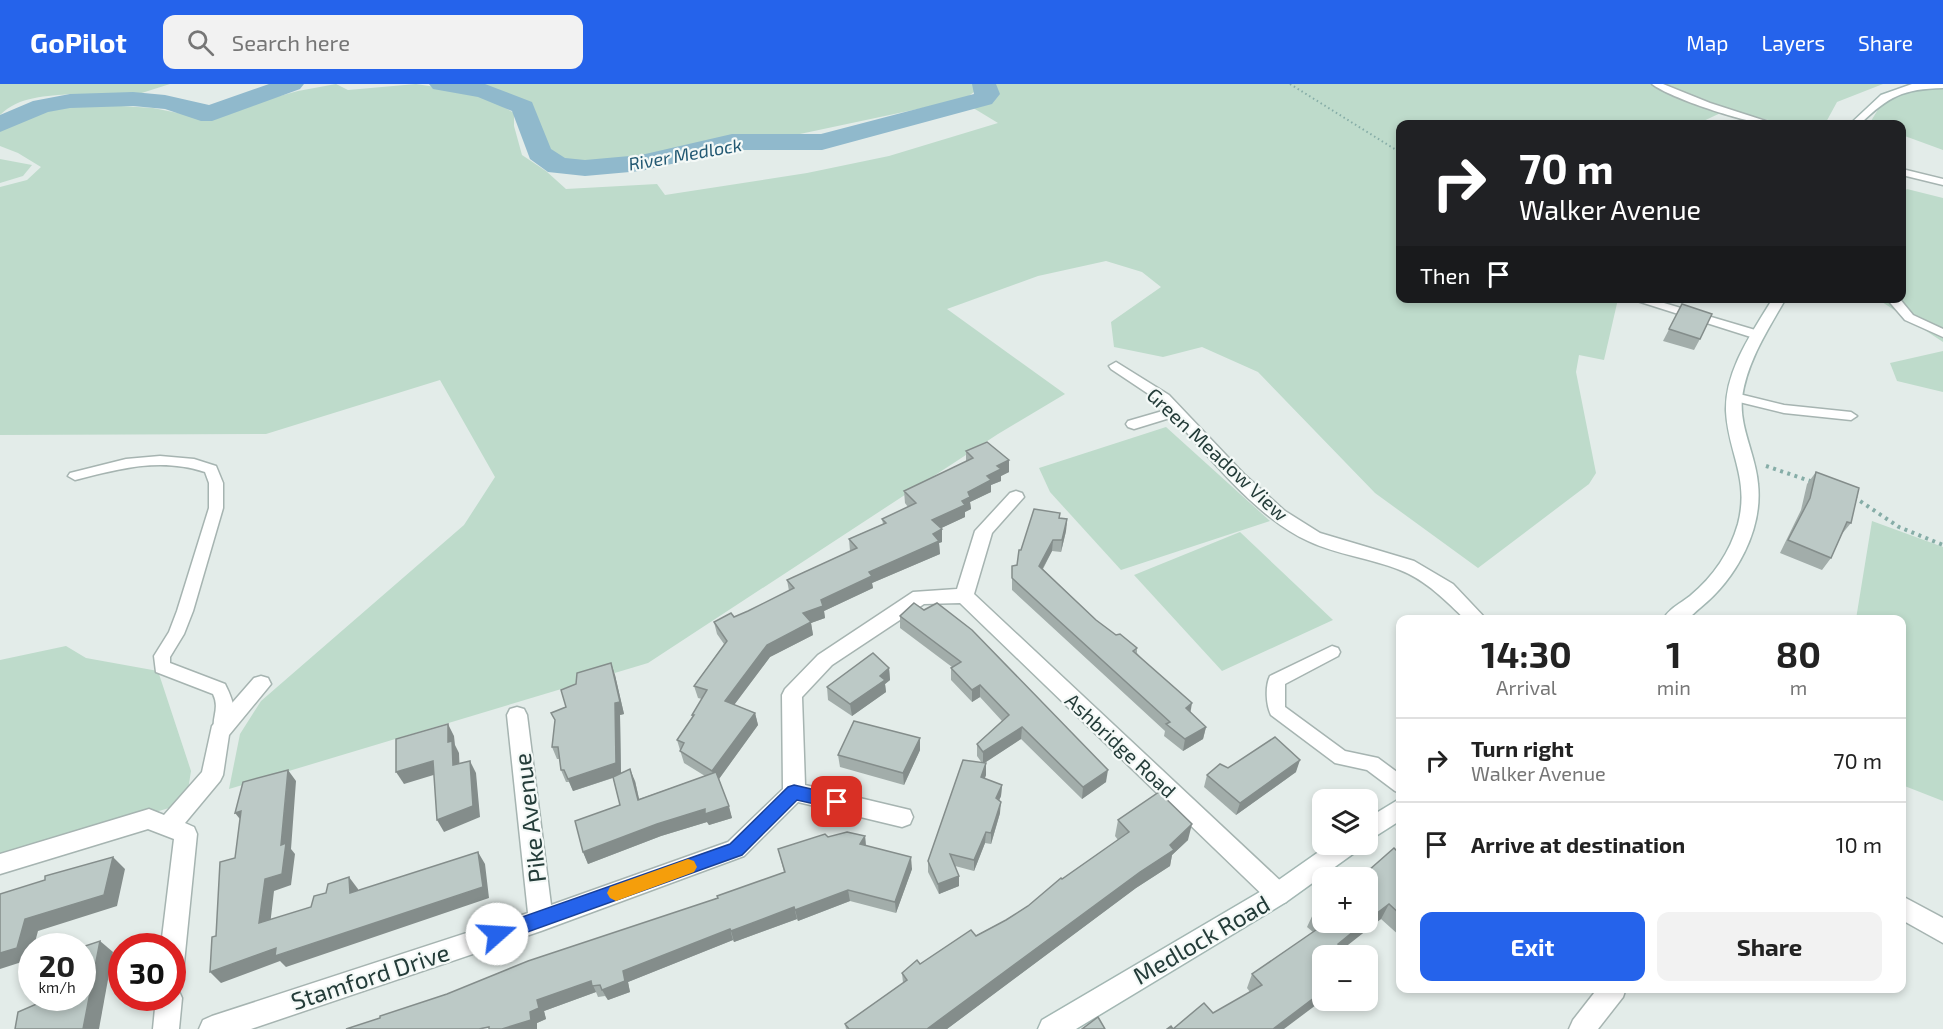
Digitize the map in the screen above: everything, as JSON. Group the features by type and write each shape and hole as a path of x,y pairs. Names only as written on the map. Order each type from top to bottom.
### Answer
{"street":[{"path":"1859,120 1879,99 1897,89 1943,85"},
{"path":"1678,615 1711,588 1734,555 1742,535 1750,499 1750,482 1735,424 1735,397 1740,370 1777,303"},
{"name":"Green Meadow View","path":"1116,366 1164,398 1238,478 1280,515 1314,537 1408,566 1446,589 1473,615"},
{"path":"1134,424 1175,412"},
{"path":"902,817 794,792 792,695 825,660 920,597 964,596 984,531 1016,497"},
{"name":"Ashbridge Road","path":"964,596 1278,894"},
{"path":"168,827 212,775 219,732 261,684"},
{"name":"Pike Avenue","path":"518,715 541,920"},
{"name":"Stamford Drive","path":"212,1029 541,920 736,849 794,792"},
{"path":"1378,824 1396,811"},
{"path":"0,864 149,819 186,834 175,933"},
{"name":"Medlock Road","path":"1051,1029 1278,894 1333,855"},
{"path":"1906,909 1943,931"},
{"path":"1583,1028 1610,993"},
{"path":"166,1029 168,1011"}],"lane":[{"path":"1656,84 1707,105 1758,120"},
{"path":"1906,173 1943,182"},
{"path":"1650,303 1758,335"},
{"path":"1897,303 1900,309 1926,327 1943,333"},
{"path":"1735,397 1784,409 1851,416"},
{"path":"75,476 122,462 148,460 196,463 211,469 216,483 216,508 185,611 176,634 162,656 162,667 219,689 226,704 222,728"},
{"path":"1332,652 1276,681 1277,710 1341,758 1372,763 1396,782"}],"path":[{"path":"1290,84 1396,150"},
{"path":"1745,461 1820,484"},
{"path":"1853,496 1899,527 1943,544"}],"green space":[{"path":"0,84 170,84 126,98 73,99 72,94 34,98 16,104 0,115"},
{"path":"336,84 348,90 416,84 481,94 514,113 514,126 522,155 546,171 566,189 657,184 665,195 807,173 889,156 998,123 970,106 997,97 995,84 1883,84 1837,102 1827,120 1768,120 1727,110 1706,120 1396,120 1396,303 1617,303 1604,360 1579,355 1576,372 1596,473 1589,484 1478,568 1375,493 1258,372 1202,347 1163,357 1114,347 1111,322 1161,287 1142,272 1106,261 1038,276 947,309 1065,394 998,434 648,663 229,789 240,734 261,701 464,525 495,477 440,380 266,434 0,435 0,187 27,180 41,167 18,153 0,146 0,126 16,122 52,106 105,105 153,108 188,115 214,114 298,91"},
{"path":"461,84 984,84 965,99 781,138 728,139 635,159 564,163 548,153 530,102 488,88"},
{"path":"1943,87 1943,150 1906,136 1906,120 1872,120 1882,103 1900,93"},
{"path":"0,159 32,165 23,176 0,183"},
{"path":"1906,190 1943,198 1943,342 1884,303 1906,303"},
{"path":"1943,351 1943,392 1897,381 1890,363"},
{"path":"1166,427 1270,521 1121,570 1050,492 1039,468"},
{"path":"1872,521 1943,547 1943,801 1906,787 1906,615 1857,615"},
{"path":"1240,532 1333,620 1222,671 1134,575"},
{"path":"66,646 86,658 158,671 191,771 186,803 0,858 0,660"}],"building":[{"path":"1682,304 1712,314 1700,339 1669,329"},
{"path":"987,442 1009,460 997,466 1001,469 987,476 991,480 968,492 970,497 962,501 965,505 932,520 942,529 933,534 939,541 869,572 872,576 821,600 823,606 803,613 811,622 767,645 725,701 755,713 712,771 680,751 684,743 677,740 707,690 694,686 727,641 714,622 731,613 734,617 794,588 787,580 857,548 849,539 886,523 882,519 916,503 904,491 973,458 966,451"},
{"path":"1816,472 1859,488 1851,523 1847,522 1831,558 1788,540 1810,498"},
{"path":"1034,509 1060,513 1059,518 1067,519 1062,540 1053,540 1039,566 1096,620 1116,635 1120,634 1137,648 1133,651 1192,703 1186,708 1206,727 1185,739 1166,724 1170,722 1012,578 1012,566 1017,565 1019,550 1021,550"},
{"path":"914,603 924,610 937,603 972,630 1108,770 1083,787 1022,727 983,752 977,744 1009,715 980,685 972,690 951,668 961,662 900,616"},
{"path":"873,653 889,668 880,676 885,680 850,704 827,687"},
{"path":"611,663 620,702 615,703 616,763 568,779 564,770 561,770 558,747 552,747 555,720 551,713 566,707 561,690 576,684 577,673"},
{"path":"854,721 920,738 903,773 838,755"},
{"path":"448,724 448,742 452,741 453,765 470,761 473,806 437,820 433,761 396,772 396,739"},
{"path":"1275,737 1300,760 1240,803 1207,775 1220,764 1228,768"},
{"path":"963,760 986,763 981,777 1002,785 996,798 1001,802 991,833 986,832 974,860 950,854 959,876 938,884 928,861"},
{"path":"630,769 638,800 716,772 729,806 705,814 705,809 657,824 583,852 575,821 620,805 613,777"},
{"path":"288,770 281,845 286,843 282,874 265,879 259,923 311,907 314,896 326,893 328,884 349,877 350,893 478,852 483,887 275,956 276,948 210,972 212,937 216,936 220,862 235,858 241,811 235,813 243,782"},
{"path":"1159,792 1192,824 1170,845 1174,850 1140,872 927,1029 849,1029 845,1024 907,980 902,973 917,960 920,964 971,930 976,936 1006,920 1028,906 1061,878 1129,832 1118,820"},
{"path":"847,832 865,836 860,844 911,857 895,902 848,890 795,910 794,907 731,931 730,929 623,971 625,981 602,990 600,985 592,986 591,981 537,1000 539,1008 530,1012 531,1020 502,1029 489,1029 489,1027 479,1029 346,1029 447,994 528,961 718,898 717,896 785,872 778,849 825,834 828,837"},
{"path":"1394,848 1396,850 1396,910 1389,904 1378,912 1378,867 1372,867"},
{"path":"113,857 104,895 25,919 21,933 18,933 17,948 0,953 0,894 45,880 45,876"},
{"path":"1312,933 1352,933 1339,945 1312,945 1312,999 1273,1029 1173,1029 1204,1003 1213,1013 1262,985 1252,974"},
{"path":"100,941 96,962 96,942"},
{"path":"86,1011 83,1029 15,1029 18,1012"},
{"path":"1098,1017 1105,1029 1082,1029"}],"waterway":[{"name":"River Medlock","path":"0,124 42,106 70,101 133,99 165,102 186,106 201,113 212,113 292,84"},
{"name":"River Medlock","path":"441,84 484,91 523,107 539,153 558,166 585,168 641,163 732,142 822,142 983,99 988,94 984,84"}],"slow traffic":[{"path":"616,893 688,867"}],"route":[{"path":"497,934 736,849 794,792 837,802"}]}
